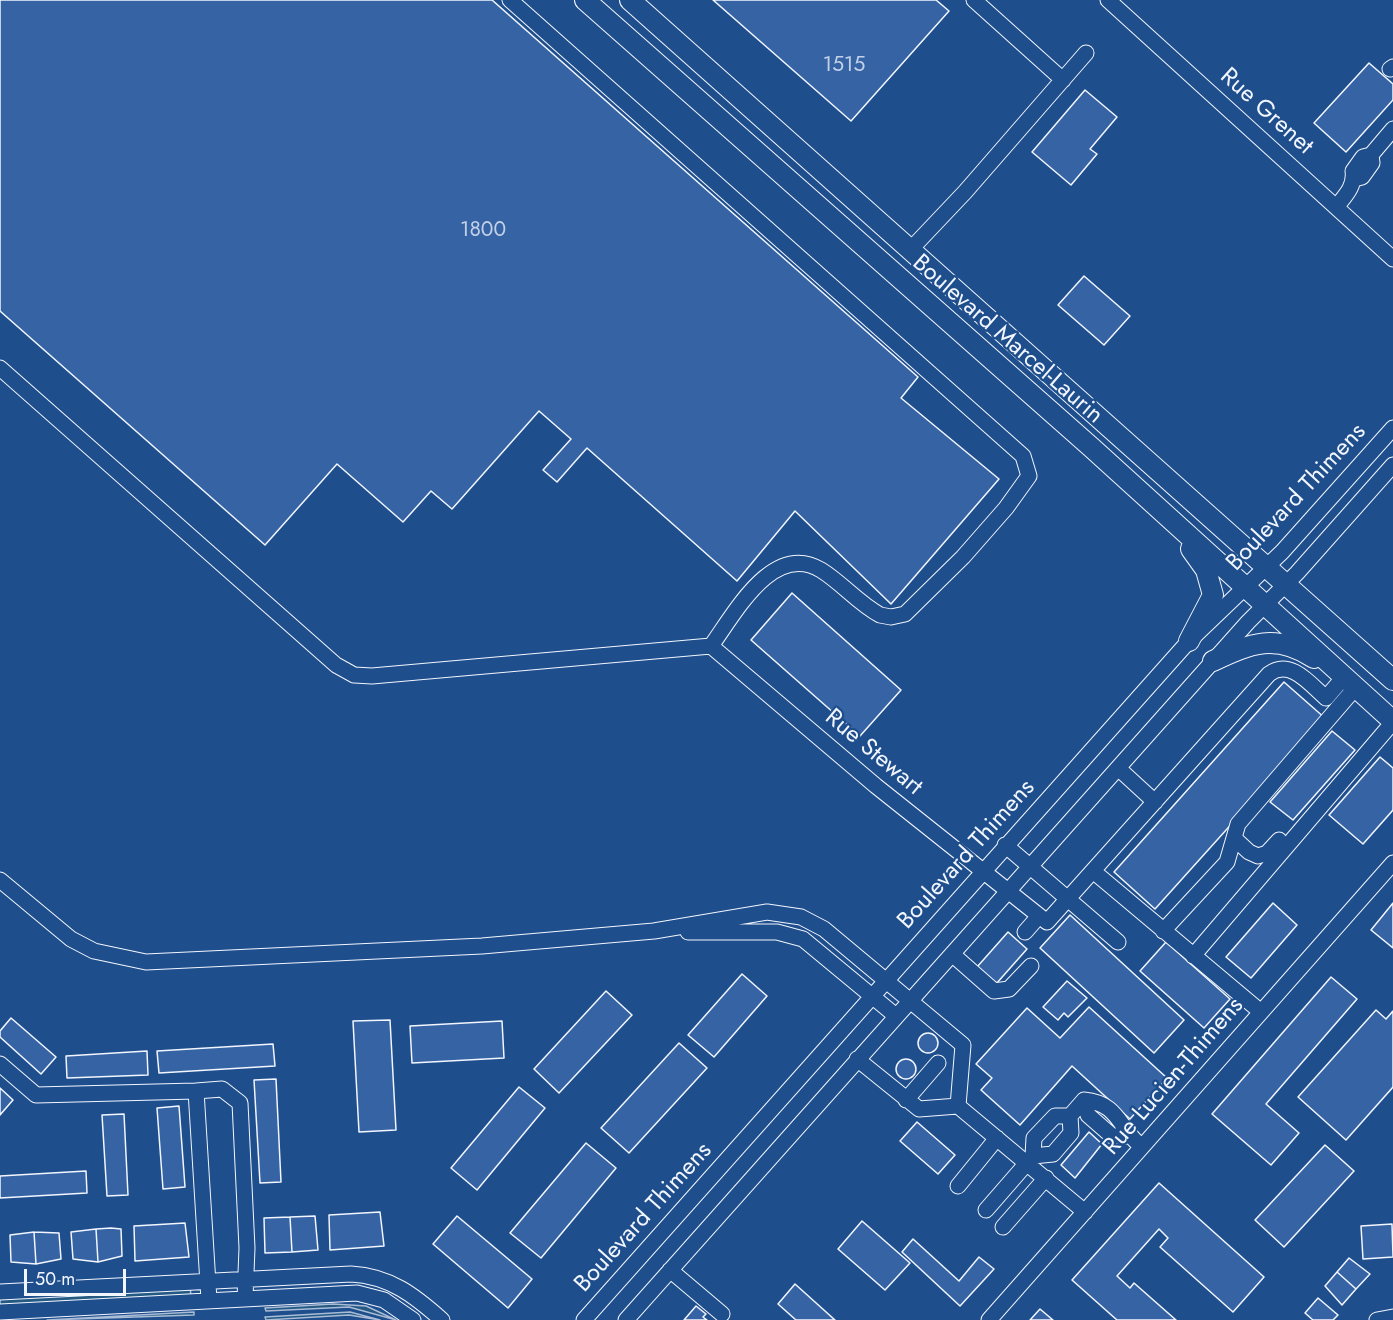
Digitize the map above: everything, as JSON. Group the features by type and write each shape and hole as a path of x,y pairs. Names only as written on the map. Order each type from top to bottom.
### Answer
{"main road":[{"name":"Boulevard Marcel-Laurin","path":"585,0 1246,587 1393,721"},
{"name":"Boulevard Marcel-Laurin","path":"630,0 1393,680"},
{"path":"890,271 911,249"},
{"path":"1166,516 1202,563 1212,586 1212,598 1189,641"},
{"path":"1213,661 1252,644 1280,643 1304,651 1350,682"}],"street":[{"path":"0,368 327,657 354,675 384,675 711,646 771,570 793,562 807,564 821,570 868,609 880,615 891,617 905,614 955,565 1006,508 1029,476 1023,456 510,0"},
{"path":"974,0 1063,80"},
{"name":"Rue Grenet","path":"1108,0 1337,206 1393,260"},
{"path":"911,249 965,192 1086,53"},
{"path":"1337,206 1348,194 1354,179 1362,177 1372,163 1371,155 1393,129"},
{"name":"Boulevard Thimens","path":"584,1320 1189,641 1268,567 1393,428"},
{"name":"Boulevard Thimens","path":"626,1320 1213,661 1393,465"},
{"name":"Rue Stewart","path":"711,646 876,786 1039,916"},
{"path":"1025,932 1039,916 1047,922 1068,900 1273,670 1282,668 1294,671 1326,698 1350,682"},
{"path":"1163,931 1227,862 1238,824 1350,682"},
{"path":"1193,956 1393,721"},
{"path":"1118,768 1155,801"},
{"path":"1235,839 1249,852 1258,856 1267,853 1332,782 1348,774"},
{"path":"1005,846 1118,942"},
{"name":"Rue Lucien-Thimens","path":"989,1320 1393,863"},
{"path":"1092,872 1261,1012"},
{"path":"0,880 72,939 94,951 146,962 482,945 654,931 777,932 795,936 816,948 896,1016"},
{"path":"654,931 755,913 792,914 824,929 963,1045 958,1106"},
{"path":"952,954 994,991 1009,989 1031,966"},
{"path":"857,1059 919,1109 958,1106 997,1138 1030,1159 1046,1178 1085,1212"},
{"path":"906,1100 938,1063"},
{"path":"0,1064 36,1095 222,1089 240,1103 247,1248 245,1298"},
{"path":"196,1091 209,1300"},
{"path":"1030,1159 1053,1154 1071,1133 1070,1116 1084,1100 1100,1102 1124,1122 1128,1136 1142,1147"},
{"path":"986,1210 1030,1159 1034,1138 1054,1116 1070,1116"},
{"path":"958,1186 997,1138"},
{"path":"1003,1227 1046,1178"},
{"path":"670,1269 722,1314"},
{"path":"0,1292 362,1274 382,1279 408,1291 442,1320"},
{"path":"396,1306 408,1291"},
{"path":"0,1312 357,1293 377,1297 396,1306 413,1320"}],"shaded area":[{"path":"190,1285 191,1297 0,1308 0,1296"},
{"path":"333,1304 366,1306 396,1320 349,1307 266,1311 265,1308"},
{"path":"194,1312 194,1315 47,1320"},
{"path":"350,1312 380,1320 349,1315 266,1320 265,1317"}],"building":[{"path":"0,0 492,0 918,377 901,398 999,479 891,604 795,511 737,581 587,448 557,482 543,470 571,439 539,411 452,509 431,491 403,522 337,464 265,545 0,311"},
{"path":"713,0 936,0 949,11 851,121"},
{"path":"1369,63 1393,84 1393,100 1346,152 1314,123"},
{"path":"1085,90 1117,117 1090,149 1097,154 1071,185 1032,152"},
{"path":"1084,276 1130,316 1104,345 1058,305"},
{"path":"792,593 901,690 860,736 751,640"},
{"path":"1284,682 1326,719 1155,909 1114,872"},
{"path":"1332,731 1355,750 1293,820 1270,802"},
{"path":"1380,757 1393,768 1393,810 1363,844 1329,815"},
{"path":"1273,903 1297,925 1251,978 1226,957"},
{"path":"1393,903 1393,948 1371,930"},
{"path":"1070,915 1184,1020 1154,1053 1040,948"},
{"path":"1008,932 1027,949 996,984 977,967"},
{"path":"1166,942 1230,999 1204,1028 1140,971"},
{"path":"742,974 767,996 714,1057 688,1035"},
{"path":"1331,977 1357,999 1266,1104 1299,1133 1271,1165 1212,1114"},
{"path":"1067,981 1087,998 1068,1017 1064,1013 1058,1020 1043,1007"},
{"path":"606,991 632,1015 559,1093 534,1069"},
{"path":"1089,1007 1167,1078 1130,1119 1072,1066 1020,1125 981,1090 992,1078 976,1064 1027,1008 1060,1038"},
{"path":"1376,1010 1386,1019 1393,1011 1393,1087 1346,1140 1298,1097"},
{"path":"11,1018 56,1057 41,1074 0,1037 0,1031"},
{"path":"390,1020 396,1130 359,1132 353,1021"},
{"path":"502,1021 504,1058 412,1063 410,1026"},
{"path":"928,1033 935,1036 938,1043 935,1050 928,1053 921,1050 918,1043 921,1036"},
{"path":"679,1043 707,1068 629,1153 601,1128"},
{"path":"273,1044 275,1066 159,1073 157,1051"},
{"path":"147,1051 148,1075 67,1078 66,1056"},
{"path":"906,1059 913,1062 916,1069 913,1076 906,1079 899,1076 896,1069 899,1062"},
{"path":"276,1079 281,1182 260,1183 254,1080"},
{"path":"519,1087 545,1108 477,1190 451,1168"},
{"path":"0,1088 13,1100 0,1115"},
{"path":"179,1106 185,1187 163,1189 157,1108"},
{"path":"124,1114 128,1195 107,1196 102,1115"},
{"path":"917,1122 955,1155 938,1174 900,1141"},
{"path":"1089,1132 1102,1144 1075,1178 1061,1165"},
{"path":"586,1143 616,1168 541,1258 510,1233"},
{"path":"1325,1145 1354,1171 1284,1247 1255,1220"},
{"path":"86,1171 87,1193 0,1198 0,1176"},
{"path":"1159,1183 1264,1277 1233,1312 1160,1247 1168,1238 1159,1229 1117,1276 1130,1288 1134,1283 1176,1320 1117,1320 1072,1280"},
{"path":"380,1212 384,1246 330,1250 329,1215"},
{"path":"315,1216 318,1250 292,1252 290,1217"},
{"path":"457,1216 532,1279 508,1308 433,1244"},
{"path":"290,1217 292,1252 265,1253 264,1218"},
{"path":"862,1221 910,1263 885,1290 838,1249"},
{"path":"185,1223 189,1257 135,1261 134,1226"},
{"path":"1392,1224 1393,1257 1363,1259 1361,1226"},
{"path":"96,1229 121,1229 122,1256 98,1262"},
{"path":"96,1229 98,1262 73,1259 71,1232"},
{"path":"34,1232 59,1233 61,1259 36,1264"},
{"path":"34,1232 36,1264 11,1262 10,1235"},
{"path":"913,1239 959,1281 979,1257 994,1269 960,1306 902,1252"},
{"path":"1349,1258 1370,1274 1356,1289 1337,1272"},
{"path":"1337,1272 1356,1289 1342,1305 1325,1286"},
{"path":"795,1284 835,1320 796,1320 778,1304"},
{"path":"1318,1298 1338,1315 1333,1320 1313,1320 1305,1313"},
{"path":"696,1306 706,1314 703,1317 707,1320 684,1320"},
{"path":"1040,1309 1053,1320 1030,1320"}]}
